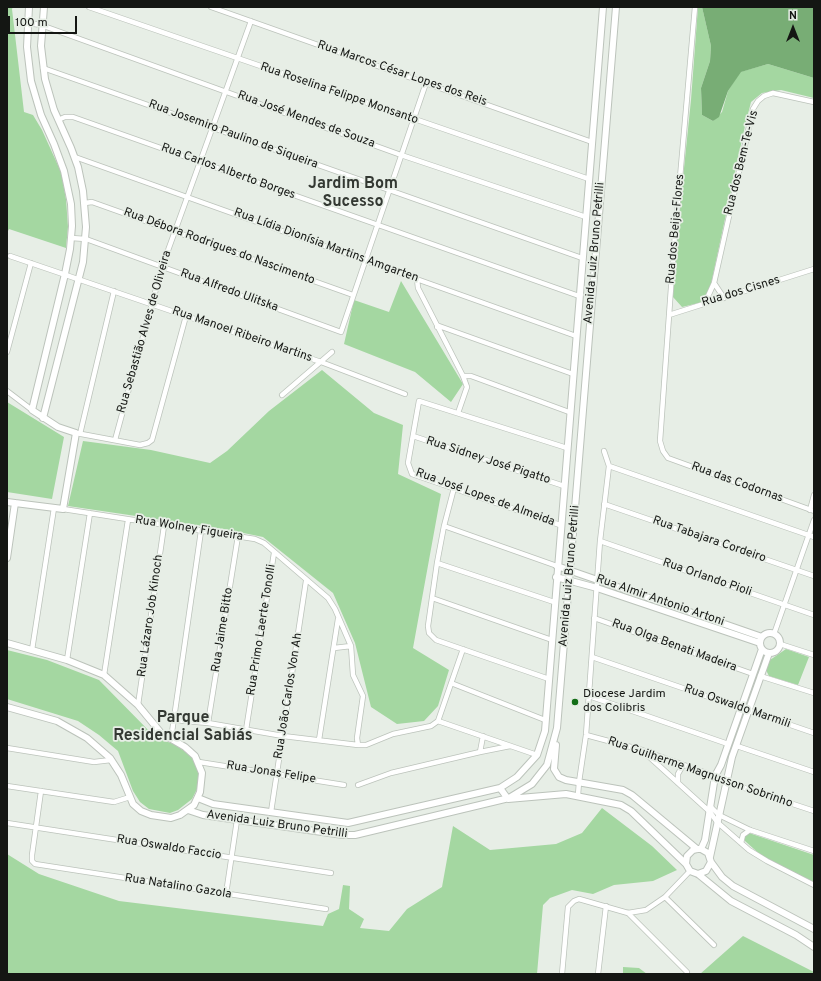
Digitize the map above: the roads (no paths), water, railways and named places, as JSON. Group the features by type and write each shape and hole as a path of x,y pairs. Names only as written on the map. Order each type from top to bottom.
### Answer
{"main road":[{"path":"29,7 27,23 27,58 31,82 41,115 64,171 71,204 72,238 65,274 32,410 58,427 78,434 63,509"},
{"path":"43,418 78,279 86,239 85,202 75,157 58,120 49,94 43,68 41,25 44,7"},
{"name":"Avenida Luiz Bruno Petrilli","path":"198,798 213,804 342,823 354,822 500,788 517,778 537,755 542,743 546,720 569,412 603,7"},
{"name":"Avenida Luiz Bruno Petrilli","path":"188,810 197,814 237,820 343,835 355,835 508,799 523,791 540,775 547,765 555,739 570,580 616,7"},
{"path":"581,270 584,275 589,278 594,271"},
{"path":"580,281 584,280 589,283 586,311 590,318"},
{"name":"Rua Wolney Figueira","path":"7,502 63,509"},
{"path":"7,558 15,503"},
{"name":"Rua Almir Antonio Artoni","path":"557,566 598,580 762,643"},
{"name":"Rua Almir Antonio Artoni","path":"556,577 597,588 762,643"},
{"path":"686,864 689,852 699,849 705,840 715,776 721,766 741,710 762,643 768,633 774,634 779,638 780,644 778,650 769,653"},
{"path":"7,643 67,660 104,674 138,705 161,733 190,751 199,762 203,780 198,798 188,810 171,818 160,817 141,811 133,804 123,779 111,760 87,738 57,721 7,707"},
{"path":"762,643 769,653"},
{"path":"698,874 706,871 710,859 732,758 769,653"},
{"path":"550,662 562,664"},
{"path":"555,739 555,772 562,779 623,790 632,795 699,849 710,859 722,877 733,886 814,929"},
{"path":"500,788 508,799 566,794 615,803 626,807 686,864 690,871 698,874 731,901 796,935 814,947"},
{"path":"237,820 238,807"},
{"path":"272,825 273,812"},
{"path":"354,822 355,835"}],"street":[{"name":"Rua Roselina Felippe Monsanto","path":"89,7 589,180"},
{"name":"Rua Marcos César Lopes dos Reis","path":"211,7 592,142"},
{"name":"Rua dos Beija-Flores","path":"663,451 660,441 669,315 695,7"},
{"name":"Rua Sebastião Alves de Oliveira","path":"115,440 162,267 251,21"},
{"name":"Rua José Mendes de Souza","path":"27,23 41,25 401,155 586,217"},
{"name":"Rua Josemiro Paulino de Siqueira","path":"43,68 582,258"},
{"path":"353,295 426,83"},
{"name":"Rua dos Bem-Te-Vis","path":"705,303 714,283 753,109 758,101 764,96 773,93 814,102"},
{"name":"Rua Carlos Alberto Borges","path":"58,120 65,117 73,117 579,296"},
{"name":"Rua Lídia Dionísia Martins Amgarten","path":"75,157 576,336"},
{"name":"Rua Débora Rodrigues do Nascimento","path":"85,202 92,202 353,295"},
{"name":"Rua Alfredo Ulitska","path":"72,238 86,239 341,332 353,295"},
{"name":"Rua Manoel Ribeiro Martins","path":"10,256 321,362 404,394"},
{"path":"7,352 31,263"},
{"name":"Rua dos Cisnes","path":"669,315 814,269"},
{"path":"417,279 418,288 463,376 467,387 458,413"},
{"path":"714,283 724,298"},
{"path":"114,291 78,434 146,444 154,439 186,316"},
{"path":"437,327 439,326 573,374"},
{"path":"282,395 332,352"},
{"path":"463,376 471,376 569,412"},
{"path":"7,391 32,410"},
{"path":"413,436 419,400 567,448"},
{"name":"Rua José Lopes de Almeida","path":"413,436 408,463 412,474 560,525"},
{"name":"Rua Sidney José Pigatto","path":"413,436 564,486"},
{"path":"578,796 586,735 600,541 609,466 604,451"},
{"name":"Rua das Codornas","path":"663,451 668,458 812,510"},
{"path":"609,466 811,536"},
{"path":"454,488 444,526 437,563 428,628 430,635 436,640 549,679"},
{"path":"812,510 814,495"},
{"name":"Rua Tabajara Cordeiro","path":"604,504 814,576"},
{"path":"32,650 54,508"},
{"name":"Rua Wolney Figueira","path":"63,509 164,526 238,536 255,539 264,543 306,581 328,598 351,646"},
{"path":"67,660 90,513"},
{"path":"104,674 128,520"},
{"path":"774,634 811,536 814,520"},
{"name":"Rua Lázaro Job Kinoch","path":"138,705 164,526"},
{"path":"444,526 557,566"},
{"path":"172,739 201,531"},
{"name":"Rua Jaime Bitto","path":"208,724 238,536"},
{"name":"Rua Orlando Pioli","path":"600,541 814,615"},
{"name":"Rua Primo Laerte Tonolli","path":"246,730 274,553"},
{"path":"437,563 554,602"},
{"name":"Rua João Carlos Von Ah","path":"273,812 306,581"},
{"path":"432,598 552,640"},
{"path":"319,740 338,617"},
{"name":"Rua Olga Benati Madeira","path":"594,618 753,674"},
{"path":"780,644 814,655"},
{"path":"334,648 351,646 353,675 363,696 357,738 358,745"},
{"path":"174,720 283,736 366,745 393,734 431,726 438,721 463,649"},
{"name":"Rua Oswaldo Marmili","path":"592,657 741,710 814,733"},
{"path":"760,676 814,692"},
{"path":"451,683 546,720"},
{"path":"589,696 728,744"},
{"path":"438,721 537,755"},
{"name":"Rua Guilherme Magnusson Sobrinho","path":"586,735 642,750 715,776 726,782 814,811"},
{"path":"480,752 483,736"},
{"path":"358,785 391,773 511,746"},
{"path":"737,746 814,772"},
{"path":"7,748 94,762 111,760"},
{"path":"642,750 678,783 719,815 750,830 814,851"},
{"name":"Rua Jonas Felipe","path":"199,762 344,785"},
{"path":"678,783 678,774 683,765"},
{"path":"7,786 114,802 130,797"},
{"path":"35,828 41,791"},
{"path":"710,809 717,822 766,861 814,884"},
{"path":"226,894 237,820"},
{"name":"Rua Oswaldo Faccio","path":"7,823 331,873"},
{"name":"Rua Natalino Gazola","path":"35,828 32,861 40,866 326,909"},
{"path":"742,843 743,835 750,830"},
{"path":"562,974 568,907 574,901 579,899 628,912 646,910 665,898 690,871"},
{"path":"665,898 714,945"},
{"path":"598,974 606,906"},
{"path":"628,912 686,972"}],"place":[{"name":"Diocese Jardim dos Colibris","path":"575,702"}],"district":[{"name":"Jardim Bom Sucesso","path":"353,194"},
{"name":"Parque Residencial Sabiás","path":"183,728"}]}
